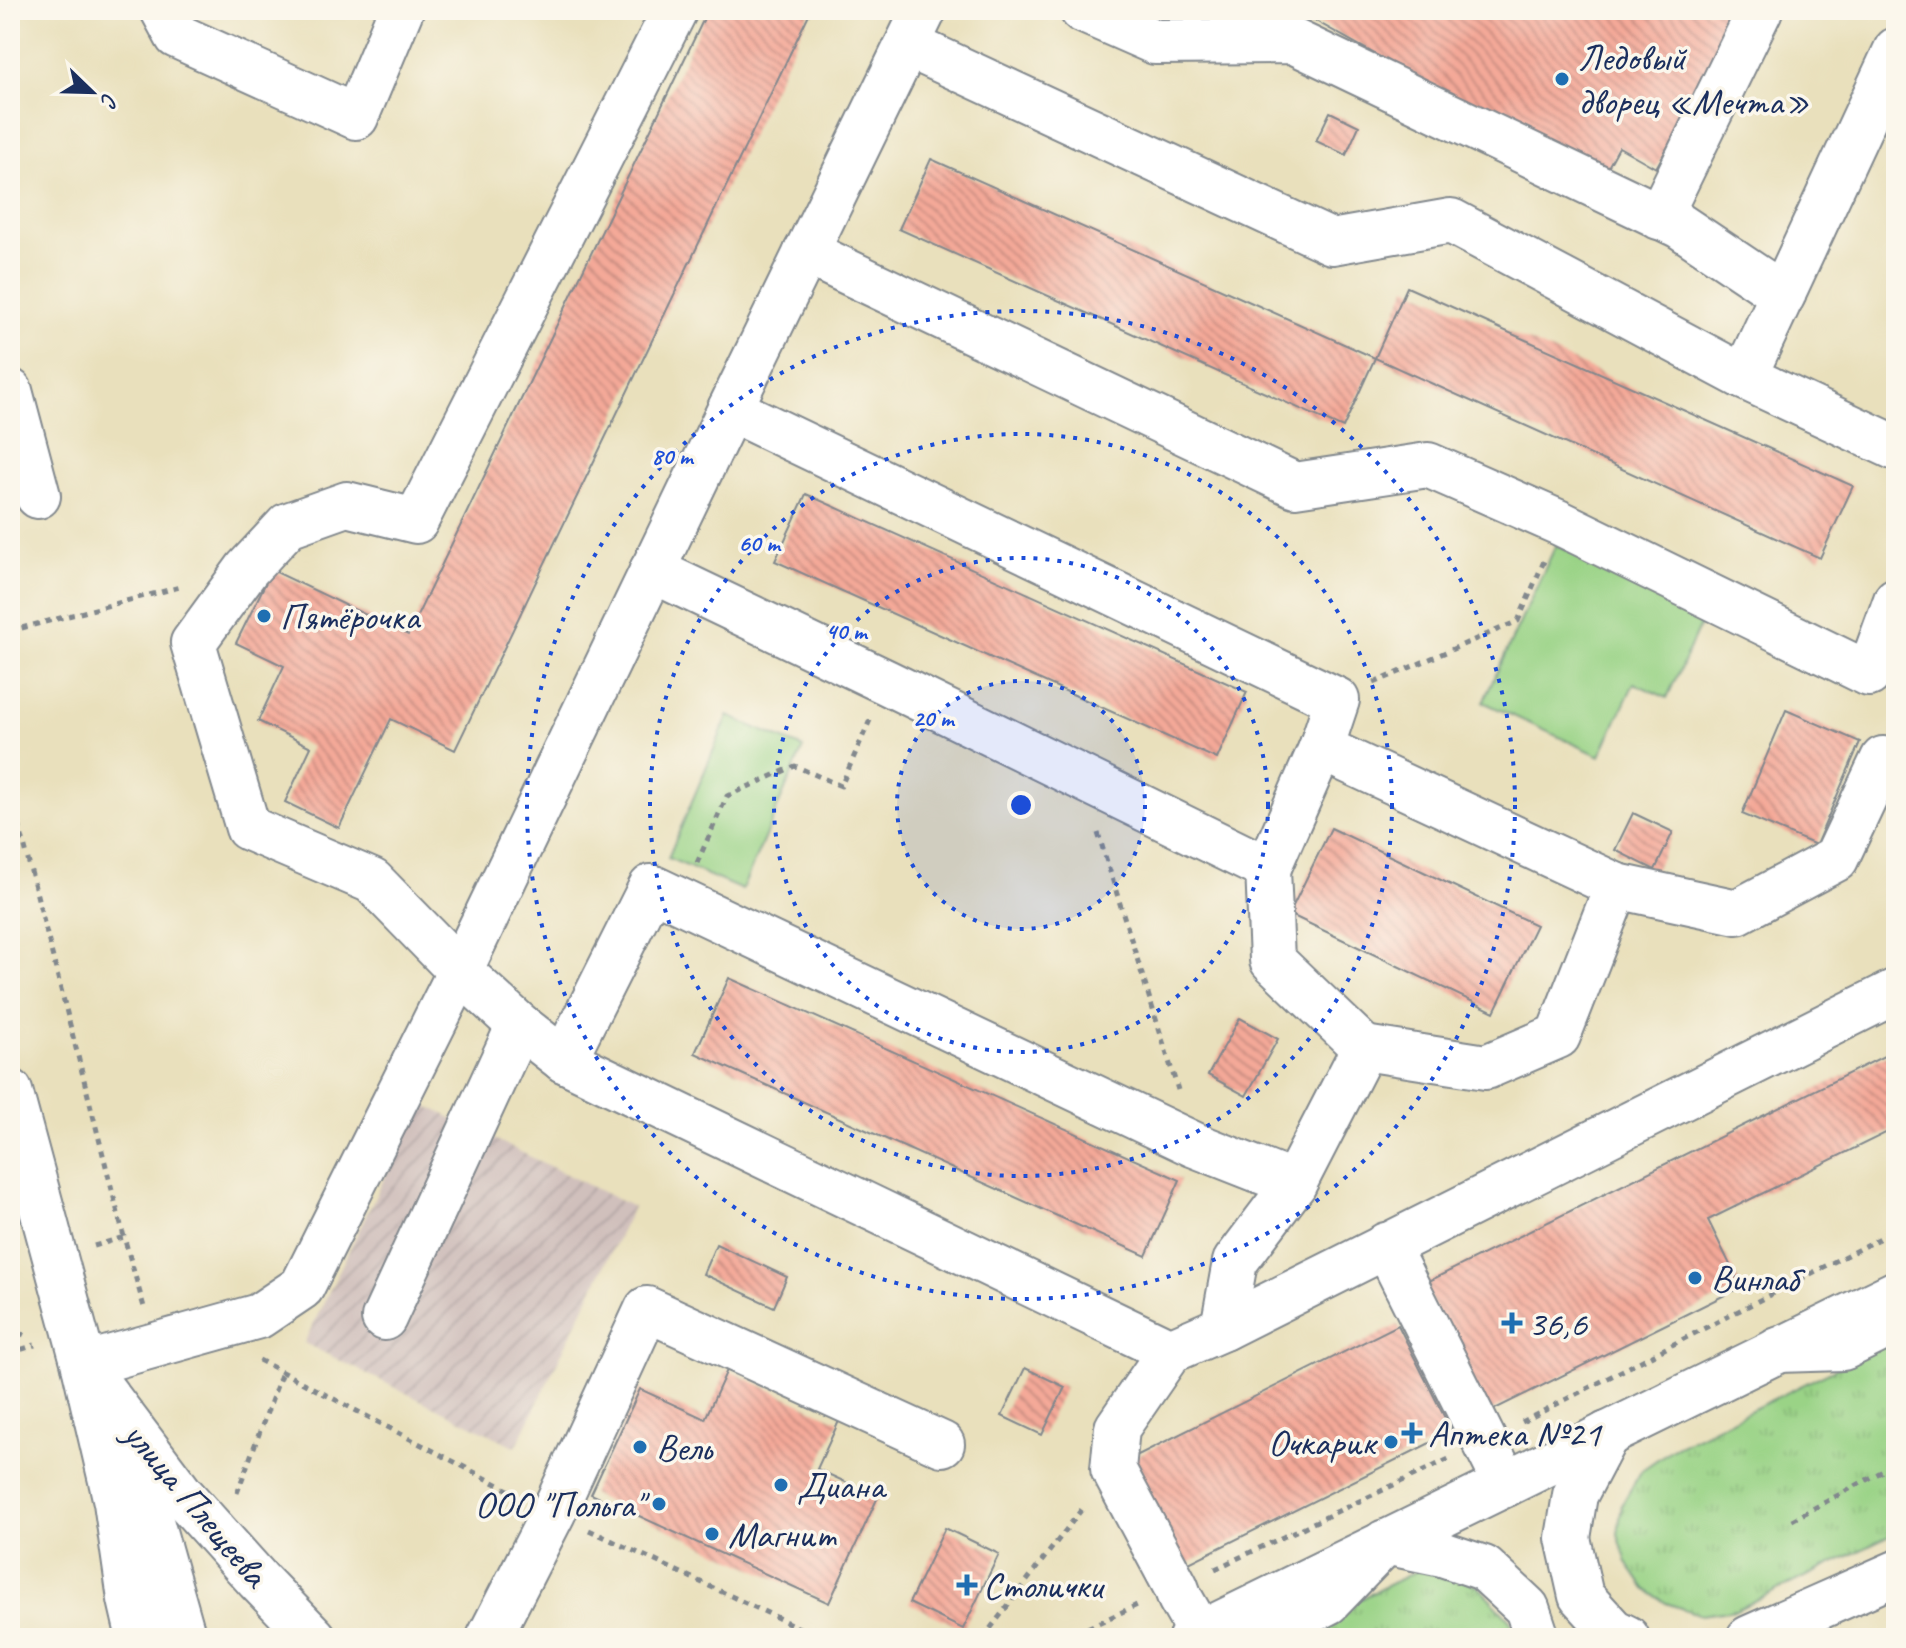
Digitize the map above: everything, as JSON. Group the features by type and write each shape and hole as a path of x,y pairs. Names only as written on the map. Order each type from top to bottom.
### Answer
{"main road":[{"path":"163,10 177,36 356,117 401,10"},
{"path":"675,10 416,521 347,504 288,525 247,569 193,643 248,828 372,881 460,971 519,1025 564,1060 1170,1351"},
{"path":"1082,10 1155,42 1293,41 1680,226 1783,295"},
{"path":"1659,217 1760,10"},
{"path":"84,1365 259,1316 302,1287 460,971 916,27 1332,242 1451,221 1744,377 1896,448"},
{"path":"1744,377 1896,50"},
{"path":"806,252 1295,485 1428,465 1560,523 1869,674 1896,600"},
{"path":"10,391 38,496"},
{"path":"730,409 1337,700 1321,748 1268,869 1272,960 1364,1048 1486,1067 1558,1036 1617,886"},
{"path":"652,570 1268,869"},
{"path":"1321,748 1617,886 1737,912 1836,859 1883,759"},
{"path":"564,1060 651,887 1195,1145 1294,1184"},
{"path":"1896,991 1223,1328 1170,1351 1117,1428 1113,1469 1176,1587 1196,1636 1896,1293"},
{"path":"384,1318 519,1025"},
{"path":"1223,1328 1235,1262 1294,1184 1364,1048"},
{"name":"улица Плещеева","path":"10,1091 84,1365 116,1502 139,1638"},
{"path":"1386,1245 1506,1484"},
{"path":"489,1638 553,1513 647,1309 942,1444"},
{"path":"1778,1350 1843,1348 1896,1322"},
{"name":"улица Плещеева","path":"84,1365 181,1494 314,1638"},
{"path":"132,1431 149,1514 184,1638"},
{"path":"1607,1434 1575,1495 1568,1538 1581,1596 1613,1631 1627,1638"},
{"path":"1257,1638 1328,1602 1385,1542"},
{"path":"1385,1542 1442,1554 1484,1568 1527,1608 1537,1638"},
{"path":"1733,1638 1757,1616 1896,1550"},
{"path":"1749,1638 1896,1573"}],"path":[{"path":"1337,700 1518,621 1560,523"},
{"path":"10,631 247,569"},
{"path":"694,870 727,796 795,766 841,786 851,763"},
{"path":"1081,778 1195,1145"},
{"path":"10,789 124,1237 155,1345"},
{"path":"1066,1638 1484,1442 1896,1230"},
{"path":"92,1247 124,1237"},
{"path":"10,1328 24,1335"},
{"path":"10,1353 40,1344"},
{"path":"247,1354 553,1513 821,1638"},
{"path":"236,1495 282,1372"},
{"path":"1792,1520 1896,1464"},
{"path":"983,1638 1113,1469"}],"shaded area":[{"path":"421,1103 633,1207 516,1447 304,1343"}],"green space":[{"path":"1556,545 1705,614 1667,698 1634,683 1600,756 1483,702"},
{"path":"728,716 803,748 742,890 668,858"},
{"path":"1896,1339 1896,1533 1736,1610 1701,1615 1666,1603 1645,1589 1627,1563 1618,1534 1622,1504 1642,1470 1672,1449"},
{"path":"1416,1571 1451,1573 1479,1587 1510,1620 1516,1638 1283,1638"}],"building":[{"path":"708,10 811,10 455,750 391,719 339,828 285,802 311,747 258,721 284,666 236,643 272,570 408,635"},
{"name":"Ледовый дворец «Мечта»","path":"1296,10 1743,10 1656,168 1619,147 1601,180"},
{"path":"1330,112 1359,126 1346,155 1316,141"},
{"path":"931,159 1375,358 1343,428 899,229"},
{"path":"1407,287 1853,486 1820,558 1375,358"},
{"path":"806,494 1247,692 1217,759 775,561"},
{"path":"1786,710 1860,742 1816,845 1742,814"},
{"path":"1633,813 1673,832 1655,870 1615,850"},
{"path":"1331,828 1536,925 1494,1012 1289,914"},
{"path":"729,978 1180,1180 1146,1256 695,1053"},
{"path":"1240,1018 1278,1039 1246,1096 1208,1075"},
{"path":"1896,1050 1896,1128 1708,1220 1741,1287 1487,1413 1423,1284"},
{"path":"716,1244 787,1277 774,1307 703,1274"},
{"path":"1398,1325 1452,1432 1181,1567 1128,1460"},
{"path":"1025,1368 1065,1387 1042,1435 1002,1416"},
{"path":"727,1370 839,1421 817,1469 878,1497 829,1603 591,1494 640,1389 705,1419"},
{"path":"945,1528 999,1554 963,1629 909,1603"}],"place":[{"name":"Ледовый дворец «Мечта»","path":"1562,79"},
{"name":"Пятёрочка","path":"264,616"},
{"name":"Винлаб","path":"1695,1278"},
{"name":"36,6","path":"1512,1323"},
{"name":"Аптека №21","path":"1412,1433"},
{"name":"Очкарик","path":"1391,1442"},
{"name":"Вель","path":"640,1447"},
{"name":"Диана","path":"781,1485"},
{"name":"ООО \"Польга\"","path":"659,1504"},
{"name":"Магнит","path":"712,1534"},
{"name":"Столички","path":"967,1585"}]}
